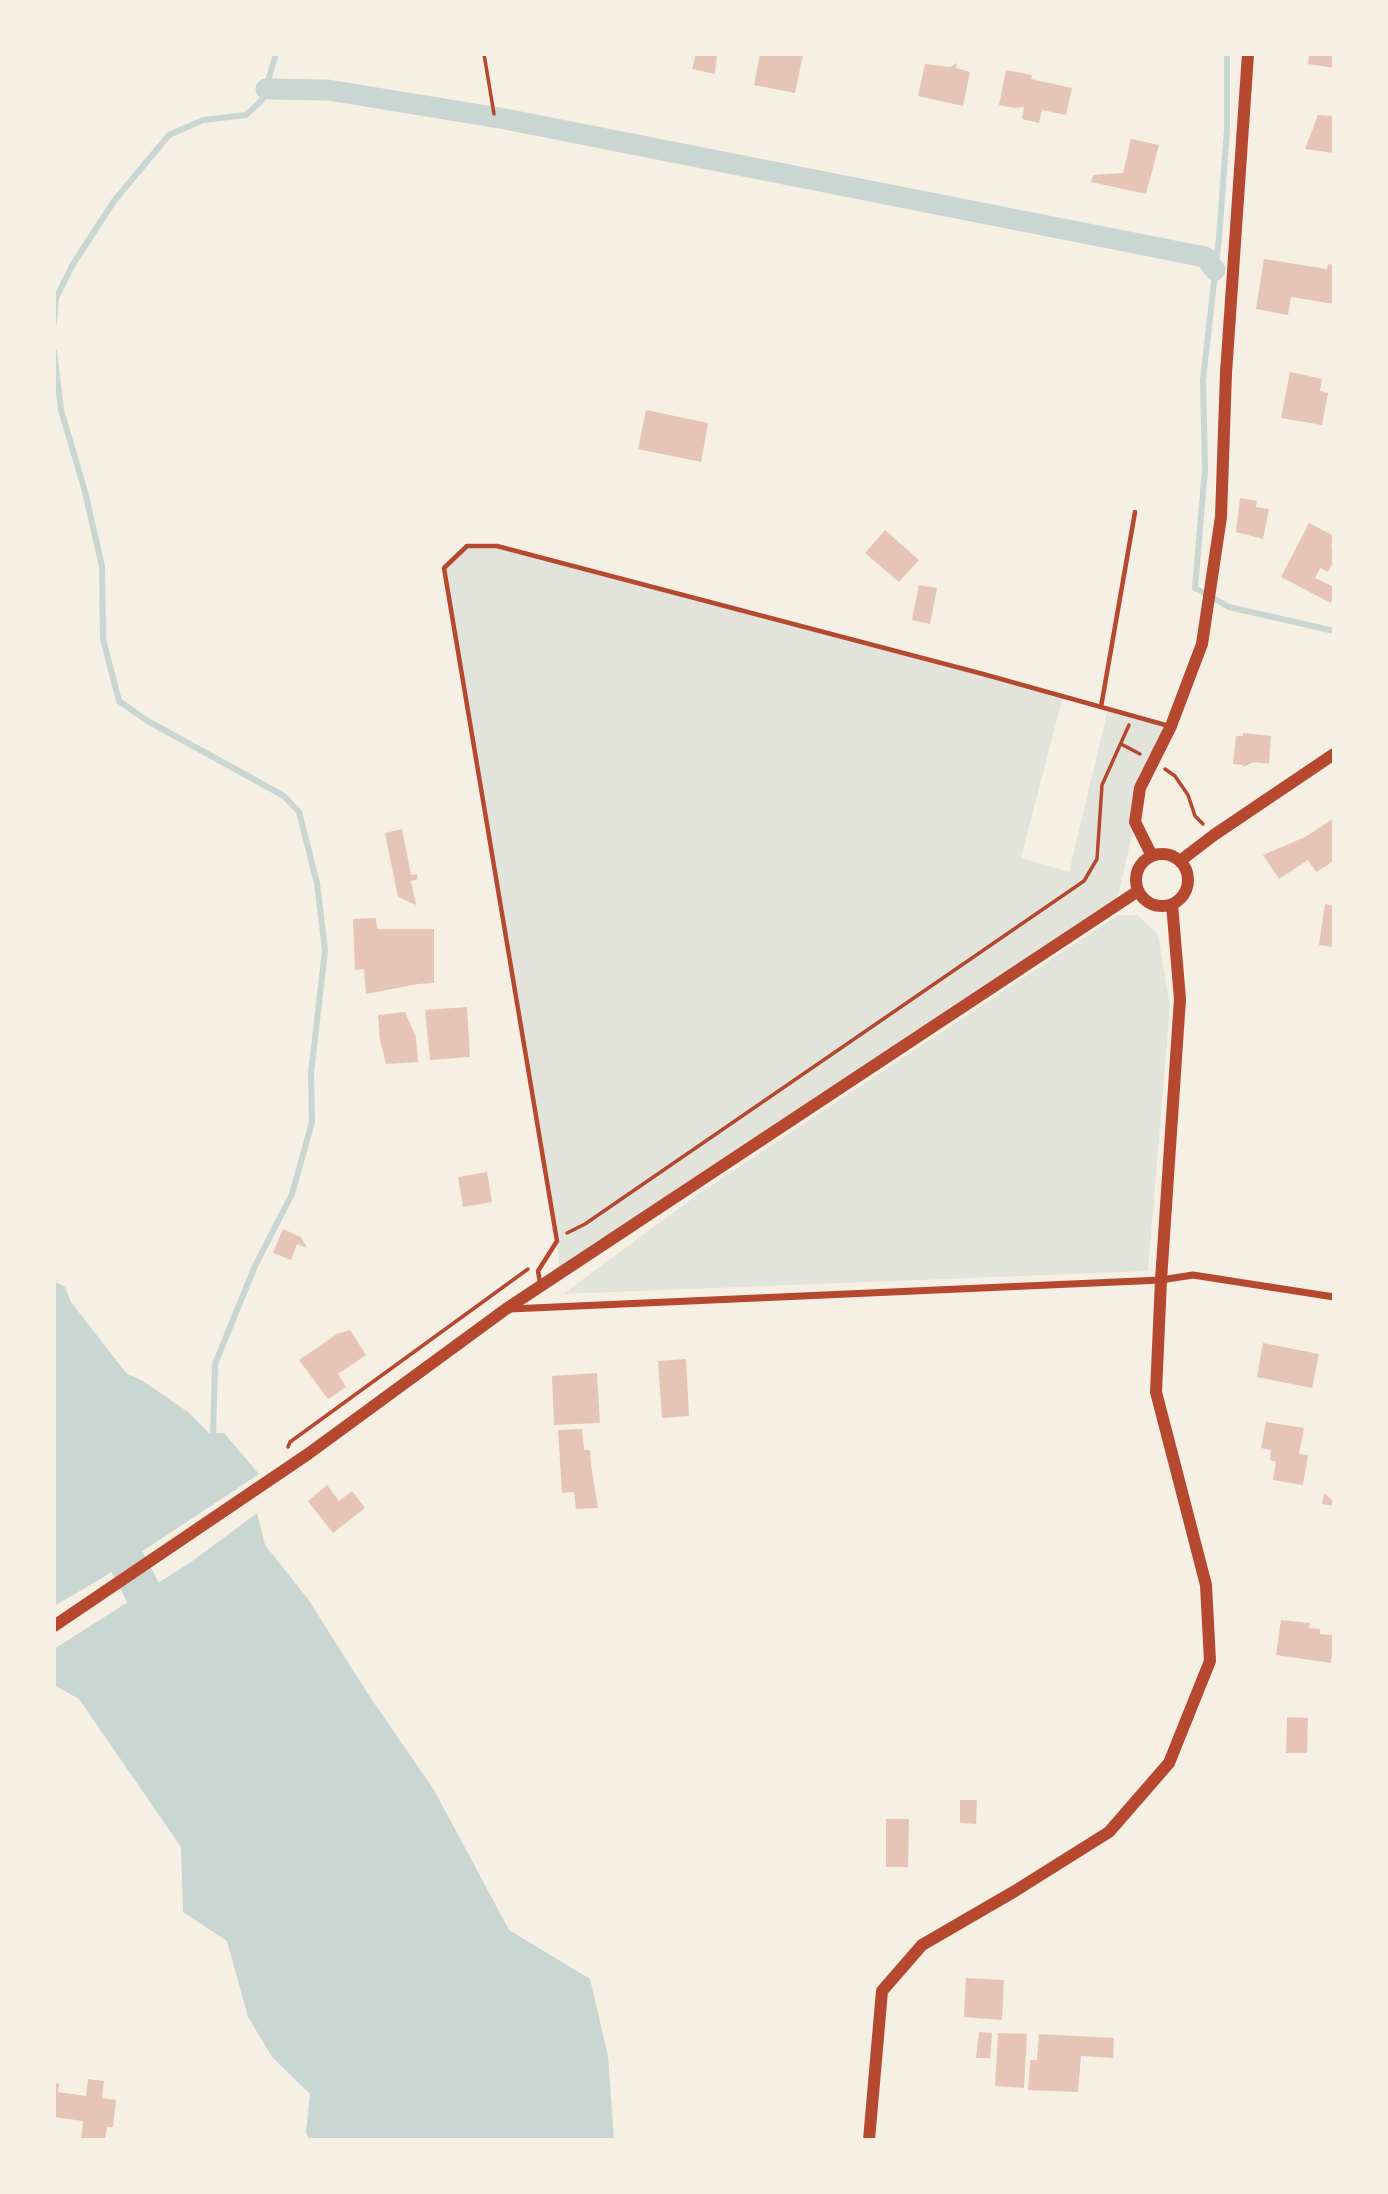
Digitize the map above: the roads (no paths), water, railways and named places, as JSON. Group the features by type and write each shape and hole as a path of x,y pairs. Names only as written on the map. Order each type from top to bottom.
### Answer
{"street":[{"path":"1152,856 1136,822 1140,788 1171,726 1202,644 1221,517 1226,373 1248,54"},
{"path":"1180,861 1334,754"},
{"path":"1167,855 1180,861 1188,876 1187,885 1179,900 1172,904 1156,906 1149,903 1138,891 1136,883 1139,867 1152,856 1167,855"},
{"path":"54,1626 308,1454 506,1309 1138,891"},
{"path":"869,2140 882,1991 922,1945 1109,1832 1169,1763 1210,1661 1206,1585 1156,1392 1180,999 1172,904"},
{"path":"506,1309 1161,1280 1194,1275 1334,1297"}],"lane":[{"path":"1101,707 1135,512"},
{"path":"541,1286 538,1271 557,1241 444,569 467,547 497,546 1171,726"}],"waterway":[{"path":"54,323 56,298 73,264 114,201 169,135 203,120 246,115 262,100 276,54"},
{"path":"1227,54 1227,130 1219,238 1203,380 1205,469 1195,588 1229,607 1334,631"},
{"path":"266,89 328,90 505,119 1205,257 1215,270"},
{"path":"54,351 61,410 84,488 102,566 103,639 119,701 146,720 284,796 299,812 317,883 325,950 311,1073 312,1122 292,1194 255,1266 215,1364 213,1439"},
{"path":"54,1470 107,1524 166,1636"}]}
